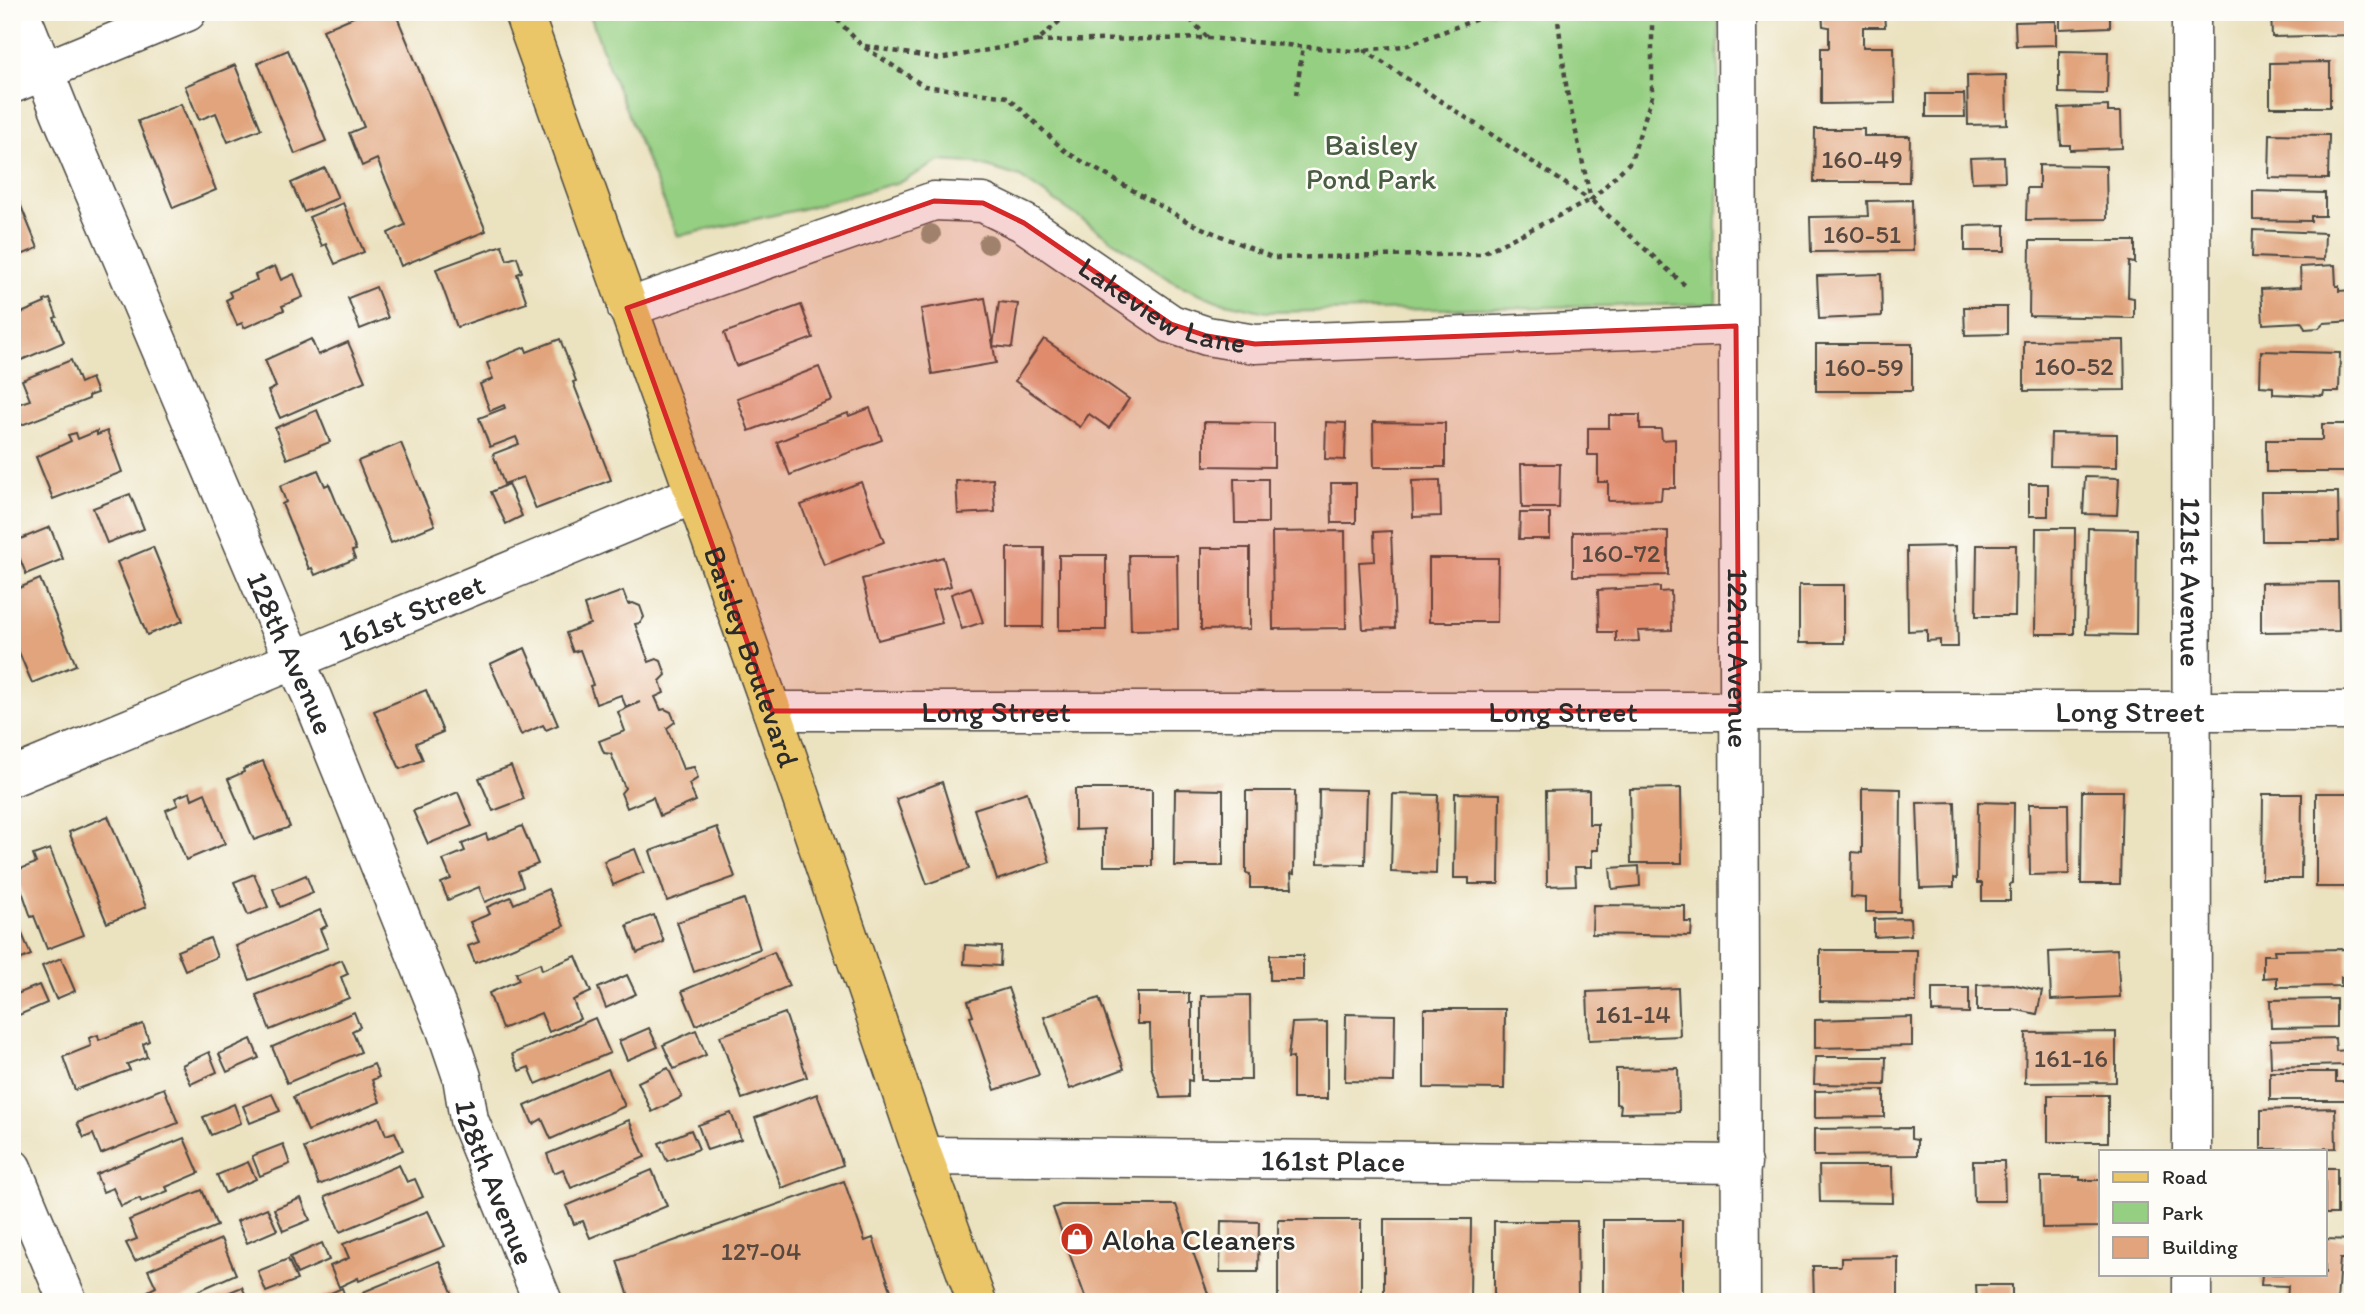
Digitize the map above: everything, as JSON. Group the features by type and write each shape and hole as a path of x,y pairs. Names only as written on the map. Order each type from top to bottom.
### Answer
{"main road":[{"name":"Baisley Boulevard","path":"523,12 772,711 923,1156 977,1302"}],"street":[{"name":"128th Avenue","path":"20,12 28,78 312,698 445,1027 462,1077 470,1121 543,1302"},
{"path":"28,78 187,12"},
{"name":"122nd Avenue","path":"1737,12 1741,1302"},
{"name":"121st Avenue","path":"2191,12 2192,1150"},
{"name":"Lakeview Lane","path":"627,308 934,201 982,203 1024,223 1171,324 1207,336 1255,344 1737,326"},
{"name":"161st Street","path":"12,777 693,495"},
{"name":"Long Street","path":"772,711 2353,711"},
{"name":"161st Place","path":"923,1156 1742,1164"},
{"path":"12,1168 68,1302"},
{"path":"2192,1276 2192,1302"}],"path":[{"path":"830,12 861,45 925,86 1008,97 1066,152 1190,223 1275,258 1481,254 1591,200 1631,161 1652,96 1652,12"},
{"path":"1037,41 1070,12"},
{"path":"1183,12 1209,38"},
{"path":"861,45 939,60 1037,41 1209,38 1353,51 1405,46 1496,12"},
{"path":"1557,12 1567,92 1591,200"},
{"path":"1296,95 1303,46"},
{"path":"1363,50 1591,200 1694,294"}],"highlighted area":[{"path":"934,201 983,203 1024,223 1171,324 1207,336 1255,344 1736,326 1739,711 772,711 627,308"}],"green space":[{"name":"Baisley Pond Park","path":"589,12 1719,12 1716,304 1266,312 1217,301 1175,283 1020,177 974,163 940,161 903,181 802,209 678,236 607,63"}],"building":[{"path":"365,12 395,12 486,231 401,266 388,233 405,225 377,159 362,166 349,133 364,127 323,30"},
{"path":"1822,12 1884,12 1885,27 1863,27 1863,47 1894,47 1895,103 1821,104 1821,48 1829,48 1829,27 1823,26"},
{"path":"2060,12 2110,12 2110,27 2060,29"},
{"path":"2271,12 2353,12 2353,35 2272,37"},
{"path":"2056,21 2056,45 2016,46 2015,22"},
{"path":"288,50 326,141 295,154 258,63"},
{"path":"2059,51 2108,52 2107,94 2059,93"},
{"path":"2330,62 2330,107 2270,107 2270,63"},
{"path":"235,65 261,129 228,142 216,113 199,120 185,86"},
{"path":"2006,75 2007,124 1968,125 1967,76"},
{"path":"1926,94 1964,94 1965,117 1926,117"},
{"path":"181,104 216,190 173,208 138,121"},
{"path":"2108,106 2108,112 2121,112 2122,148 2070,150 2070,145 2061,145 2059,108"},
{"path":"1815,129 1864,129 1864,136 1910,136 1909,182 1814,182"},
{"path":"2270,134 2329,135 2328,179 2269,178"},
{"path":"2004,157 2005,181 1972,182 1970,158"},
{"path":"2039,165 2106,166 2107,219 2026,220 2027,188 2039,188"},
{"path":"325,168 338,198 304,212 291,183"},
{"path":"12,184 38,248 12,259"},
{"path":"2253,191 2325,193 2325,216 2311,216 2311,221 2253,220"},
{"path":"1912,200 1913,251 1811,252 1810,217 1868,216 1867,201"},
{"path":"343,203 364,252 335,264 326,244 322,246 309,217"},
{"path":"2005,225 2005,251 1965,251 1965,226"},
{"path":"2253,230 2325,233 2324,260 2252,257"},
{"path":"2030,241 2135,241 2135,263 2129,262 2128,297 2134,298 2134,318 2029,316"},
{"path":"502,245 507,260 517,257 522,272 517,274 527,303 457,327 436,269"},
{"path":"2335,265 2336,286 2339,286 2339,291 2353,290 2353,321 2324,323 2319,328 2305,329 2302,322 2263,324 2261,289 2301,287 2300,267"},
{"path":"275,266 281,280 294,274 303,297 282,306 284,310 244,328 242,323 237,325 226,300 232,297 229,292 257,280 255,275"},
{"path":"1881,274 1882,316 1819,319 1817,276"},
{"path":"376,287 388,318 360,329 348,298"},
{"path":"985,298 996,363 932,374 921,309"},
{"path":"50,299 64,342 12,364 12,317"},
{"path":"999,302 1018,304 1012,348 993,346"},
{"path":"801,305 813,338 736,366 724,333"},
{"path":"1964,307 2007,307 2007,334 1965,335"},
{"path":"311,339 318,355 348,342 365,381 280,418 268,391 276,387 265,360"},
{"path":"560,339 576,381 573,382 611,480 536,509 523,477 504,484 493,454 519,444 516,437 490,447 479,418 505,408 504,405 490,411 480,384 493,379 487,363 525,347 527,352"},
{"path":"1044,339 1129,399 1109,428 1089,414 1080,427 1015,381"},
{"path":"2124,340 2125,390 2024,391 2024,341"},
{"path":"1816,344 1912,344 1912,391 1816,391"},
{"path":"2261,351 2340,353 2339,392 2324,392 2323,396 2273,394 2273,387 2260,386"},
{"path":"71,360 80,383 91,378 97,393 88,396 89,399 19,426 12,406 30,400 22,380"},
{"path":"819,367 832,400 749,431 737,398"},
{"path":"870,408 882,440 790,475 777,442 797,434 796,432"},
{"path":"317,410 330,442 287,459 275,428"},
{"path":"1609,415 1640,415 1640,429 1661,429 1662,440 1675,439 1675,488 1662,488 1661,500 1608,501 1608,482 1598,482 1598,455 1588,455 1588,428 1609,428"},
{"path":"1204,422 1274,423 1274,467 1204,466"},
{"path":"1326,422 1346,423 1345,460 1325,459"},
{"path":"1373,422 1445,423 1445,467 1374,467"},
{"path":"2322,424 2353,424 2353,472 2266,472 2266,440 2322,440"},
{"path":"97,431 97,435 107,431 122,472 53,499 36,457 71,441 68,435 76,433 78,439"},
{"path":"2051,433 2117,434 2117,467 2050,466"},
{"path":"401,443 435,525 391,543 358,461"},
{"path":"1521,464 1560,464 1559,508 1522,508"},
{"path":"318,470 325,486 329,484 356,550 352,551 355,559 315,575 312,568 309,569 282,504 286,502 280,486"},
{"path":"2085,477 2119,478 2117,515 2083,514"},
{"path":"993,479 995,512 958,514 956,481"},
{"path":"1234,479 1268,479 1268,523 1235,523"},
{"path":"1440,480 1441,516 1413,517 1412,481"},
{"path":"861,482 884,542 824,565 801,505"},
{"path":"1331,483 1356,483 1356,523 1332,523"},
{"path":"508,484 522,516 506,524 491,492"},
{"path":"2029,484 2048,484 2048,516 2029,516"},
{"path":"2261,492 2338,492 2339,541 2262,541"},
{"path":"130,494 144,529 107,543 93,508"},
{"path":"1520,513 1550,513 1550,539 1519,539"},
{"path":"50,527 63,559 26,574 13,542"},
{"path":"2036,528 2075,528 2074,634 2035,634"},
{"path":"2088,528 2137,529 2136,635 2086,634"},
{"path":"1345,531 1346,628 1273,629 1272,532"},
{"path":"1391,531 1395,628 1363,629 1359,562 1375,561 1374,532"},
{"path":"1668,531 1668,575 1573,576 1573,532"},
{"path":"1977,545 2016,545 2015,616 1976,616"},
{"path":"1956,546 1958,647 1940,647 1940,640 1927,641 1927,630 1908,631 1907,547"},
{"path":"153,547 183,621 147,635 117,562"},
{"path":"1007,548 1044,548 1043,627 1007,627"},
{"path":"1201,548 1250,548 1250,629 1201,630"},
{"path":"1059,555 1106,555 1106,630 1059,630"},
{"path":"1129,555 1177,555 1178,629 1131,630"},
{"path":"943,557 951,586 933,591 942,623 878,640 862,579"},
{"path":"1429,558 1498,558 1497,622 1429,622"},
{"path":"40,579 76,665 32,683 12,636 12,591"},
{"path":"2338,582 2339,631 2261,632 2261,583"},
{"path":"1799,585 1844,585 1844,643 1799,643"},
{"path":"971,587 983,622 962,629 951,594"},
{"path":"1660,587 1660,592 1671,591 1672,630 1638,631 1639,641 1616,642 1616,632 1599,632 1598,590"},
{"path":"623,591 628,604 640,606 644,617 640,623 635,624 649,662 657,659 661,661 666,675 660,681 664,693 655,697 661,710 671,712 675,722 667,728 683,769 694,767 698,778 689,784 696,801 660,816 653,797 627,808 621,793 625,788 611,754 604,753 599,741 625,731 618,712 640,702 626,707 621,695 596,704 590,686 593,685 580,650 573,652 566,633 590,624 584,605"},
{"path":"525,648 558,725 546,730 543,725 521,735 490,664"},
{"path":"426,690 443,732 416,743 423,760 400,769 374,711"},
{"path":"263,761 290,827 254,840 228,779"},
{"path":"511,766 524,799 493,811 479,778"},
{"path":"942,782 969,869 927,884 896,799"},
{"path":"1681,788 1682,863 1631,863 1630,789"},
{"path":"1862,788 1901,789 1900,912 1866,912 1866,898 1851,897 1852,852 1862,853"},
{"path":"1075,789 1152,789 1152,866 1104,866 1104,829 1075,830"},
{"path":"1175,789 1223,790 1223,866 1174,866"},
{"path":"1319,789 1367,790 1365,864 1318,863"},
{"path":"1589,790 1589,824 1598,824 1598,850 1592,850 1592,867 1575,867 1576,885 1547,886 1546,791"},
{"path":"1246,791 1295,791 1292,888 1250,888 1250,874 1246,873"},
{"path":"2082,791 2122,791 2120,884 2081,884"},
{"path":"190,792 192,799 205,793 225,844 186,860 166,810 178,805 175,798"},
{"path":"458,792 472,826 428,844 413,811"},
{"path":"1027,792 1050,862 997,880 974,809"},
{"path":"1455,793 1500,794 1499,884 1469,884 1469,878 1454,878"},
{"path":"2316,793 2353,793 2353,887 2316,887"},
{"path":"1393,794 1438,795 1436,874 1391,872"},
{"path":"2263,794 2302,794 2301,879 2262,879"},
{"path":"1955,802 1957,879 1954,878 1954,887 1920,888 1917,803"},
{"path":"1978,802 2014,803 2013,883 2010,884 2010,901 1982,901 1982,883 1977,883"},
{"path":"2029,804 2068,804 2069,874 2030,875"},
{"path":"108,816 146,907 107,923 69,832"},
{"path":"522,826 538,864 518,872 523,886 485,902 479,887 448,900 441,883 451,879 443,860 465,851 462,844 486,834 488,840"},
{"path":"717,827 735,877 667,901 650,851"},
{"path":"50,849 84,935 47,949 34,916 31,917 15,871 36,863 33,855"},
{"path":"635,849 644,872 613,885 604,861"},
{"path":"1639,866 1640,886 1612,889 1610,868"},
{"path":"254,874 268,907 248,915 234,882"},
{"path":"306,875 313,893 280,907 273,889"},
{"path":"548,889 564,926 475,963 468,946 479,942 470,922 490,914 487,907 511,897 514,904"},
{"path":"744,899 760,949 694,972 677,922"},
{"path":"1593,905 1685,906 1685,922 1692,922 1691,936 1592,934"},
{"path":"12,910 31,955 12,963"},
{"path":"320,910 327,926 320,929 328,948 250,980 236,946"},
{"path":"654,915 664,942 637,953 627,925"},
{"path":"1910,918 1911,935 1874,937 1874,919"},
{"path":"210,938 217,957 185,970 177,951"},
{"path":"965,945 1001,947 1000,966 964,964"},
{"path":"2117,949 2120,997 2051,1000 2049,952"},
{"path":"2347,949 2347,977 2341,977 2341,986 2277,987 2277,977 2263,978 2263,955 2275,955 2274,950"},
{"path":"1820,950 1917,950 1916,1002 1820,1001"},
{"path":"774,952 789,986 696,1025 682,991"},
{"path":"1270,955 1303,955 1303,980 1270,980"},
{"path":"576,956 591,992 573,1000 580,1019 549,1032 541,1013 502,1029 489,993 519,980 516,973 540,963 542,970"},
{"path":"61,958 75,991 56,999 42,966"},
{"path":"342,960 348,974 341,977 349,998 270,1030 256,995"},
{"path":"627,975 636,994 606,1008 598,988"},
{"path":"2012,984 2042,991 2037,1014 2013,1009 1977,1011 1977,985"},
{"path":"39,985 47,1003 12,1018 12,996"},
{"path":"1008,988 1039,1075 995,1090 970,1017 973,1016 968,1001"},
{"path":"1678,988 1680,1036 1589,1040 1587,992"},
{"path":"1932,988 1969,988 1969,1013 1932,1012"},
{"path":"1137,993 1189,993 1189,1003 1192,1003 1192,1081 1188,1080 1188,1097 1161,1098 1151,1066 1150,1024 1137,1024"},
{"path":"1250,995 1251,1080 1201,1080 1201,996"},
{"path":"1099,998 1124,1069 1070,1089 1044,1017"},
{"path":"2336,999 2336,1027 2271,1028 2270,1000"},
{"path":"1424,1009 1505,1009 1504,1089 1424,1088"},
{"path":"354,1012 360,1027 352,1031 361,1052 287,1083 272,1047"},
{"path":"785,1013 807,1077 742,1099 720,1036"},
{"path":"1346,1014 1395,1015 1394,1082 1345,1081"},
{"path":"1912,1017 1912,1046 1815,1048 1815,1020"},
{"path":"595,1018 610,1053 536,1084 529,1067 519,1071 512,1054"},
{"path":"1327,1022 1327,1099 1293,1099 1293,1057 1288,1058 1292,1023"},
{"path":"143,1024 149,1041 143,1044 147,1057 127,1064 130,1070 75,1090 63,1057 91,1046 89,1038 98,1035 99,1040"},
{"path":"649,1028 658,1047 627,1060 619,1041"},
{"path":"696,1030 706,1055 674,1069 663,1045"},
{"path":"2116,1032 2116,1082 2025,1083 2026,1033"},
{"path":"2335,1038 2336,1051 2347,1050 2347,1065 2271,1067 2270,1040"},
{"path":"251,1039 259,1058 227,1072 219,1054"},
{"path":"209,1052 217,1072 191,1084 182,1065"},
{"path":"1815,1057 1886,1057 1885,1085 1814,1084"},
{"path":"374,1064 379,1077 372,1080 380,1102 308,1131 293,1097"},
{"path":"668,1068 682,1097 652,1112 638,1082"},
{"path":"1678,1068 1679,1112 1620,1113 1621,1105 1616,1104 1616,1069"},
{"path":"608,1069 625,1106 551,1139 542,1119 533,1124 525,1106"},
{"path":"2270,1072 2336,1072 2336,1082 2350,1082 2350,1100 2270,1100"},
{"path":"164,1088 178,1123 101,1154 93,1134 84,1138 77,1123"},
{"path":"1884,1090 1884,1117 1815,1118 1815,1091"},
{"path":"272,1094 280,1111 250,1123 243,1106"},
{"path":"817,1094 843,1165 782,1188 755,1118"},
{"path":"2048,1095 2108,1095 2108,1142 2048,1142"},
{"path":"234,1104 241,1123 211,1135 203,1117"},
{"path":"2335,1108 2336,1148 2261,1149 2261,1110"},
{"path":"731,1113 741,1139 707,1150 698,1125"},
{"path":"379,1117 386,1135 395,1132 403,1150 319,1185 304,1148"},
{"path":"629,1120 645,1157 571,1188 563,1169 554,1173 547,1154"},
{"path":"1911,1128 1911,1139 1917,1140 1917,1155 1814,1156 1814,1129"},
{"path":"691,1130 699,1149 667,1161 659,1143"},
{"path":"184,1138 199,1173 166,1187 168,1191 141,1202 140,1198 121,1206 113,1188 103,1192 96,1174"},
{"path":"283,1144 290,1164 260,1176 252,1156"},
{"path":"1973,1161 2004,1161 2005,1201 1974,1201"},
{"path":"248,1162 256,1179 225,1193 217,1175"},
{"path":"399,1165 407,1182 415,1179 423,1197 340,1232 325,1197"},
{"path":"1819,1166 1892,1166 1893,1203 1820,1202"},
{"path":"2326,1168 2337,1168 2337,1214 2326,1214"},
{"path":"652,1170 667,1206 590,1238 583,1221 574,1224 566,1206"},
{"path":"2041,1177 2099,1180 2099,1227 2042,1228"},
{"path":"844,1181 865,1241 873,1238 895,1302 631,1302 617,1261"},
{"path":"202,1190 217,1226 135,1261 126,1243 137,1239 129,1220"},
{"path":"301,1198 310,1220 283,1231 274,1209"},
{"path":"1061,1205 1176,1205 1211,1302 1087,1302 1053,1208"},
{"path":"267,1208 277,1230 247,1243 237,1221"},
{"path":"428,1211 445,1246 339,1287 330,1266 349,1258 343,1244"},
{"path":"1384,1219 1471,1219 1470,1299 1466,1299 1466,1302 1388,1302 1388,1298 1384,1299"},
{"path":"1278,1220 1361,1220 1361,1302 1278,1300"},
{"path":"1603,1220 1682,1220 1682,1302 1605,1302"},
{"path":"1221,1221 1259,1222 1258,1272 1220,1272"},
{"path":"1494,1221 1577,1221 1578,1299 1574,1299 1574,1302 1497,1302 1497,1299 1494,1299"},
{"path":"221,1239 236,1274 173,1302 150,1302 146,1292 156,1287 148,1270"},
{"path":"2326,1239 2353,1240 2353,1259 2340,1259 2337,1302 2287,1302 2288,1286 2261,1285 2262,1276 2326,1276"},
{"path":"322,1243 329,1260 297,1274 290,1257"},
{"path":"1898,1257 1898,1302 1814,1302 1813,1266 1841,1266 1841,1258"},
{"path":"288,1259 297,1280 266,1292 258,1271"},
{"path":"439,1261 454,1297 442,1302 367,1302 363,1292"},
{"path":"1976,1285 2012,1285 2012,1302 1977,1302"},
{"path":"242,1287 249,1302 205,1302"},
{"path":"342,1288 347,1302 310,1302"}],"place":[{"name":"Aloha Cleaners","path":"1077,1239"}]}
